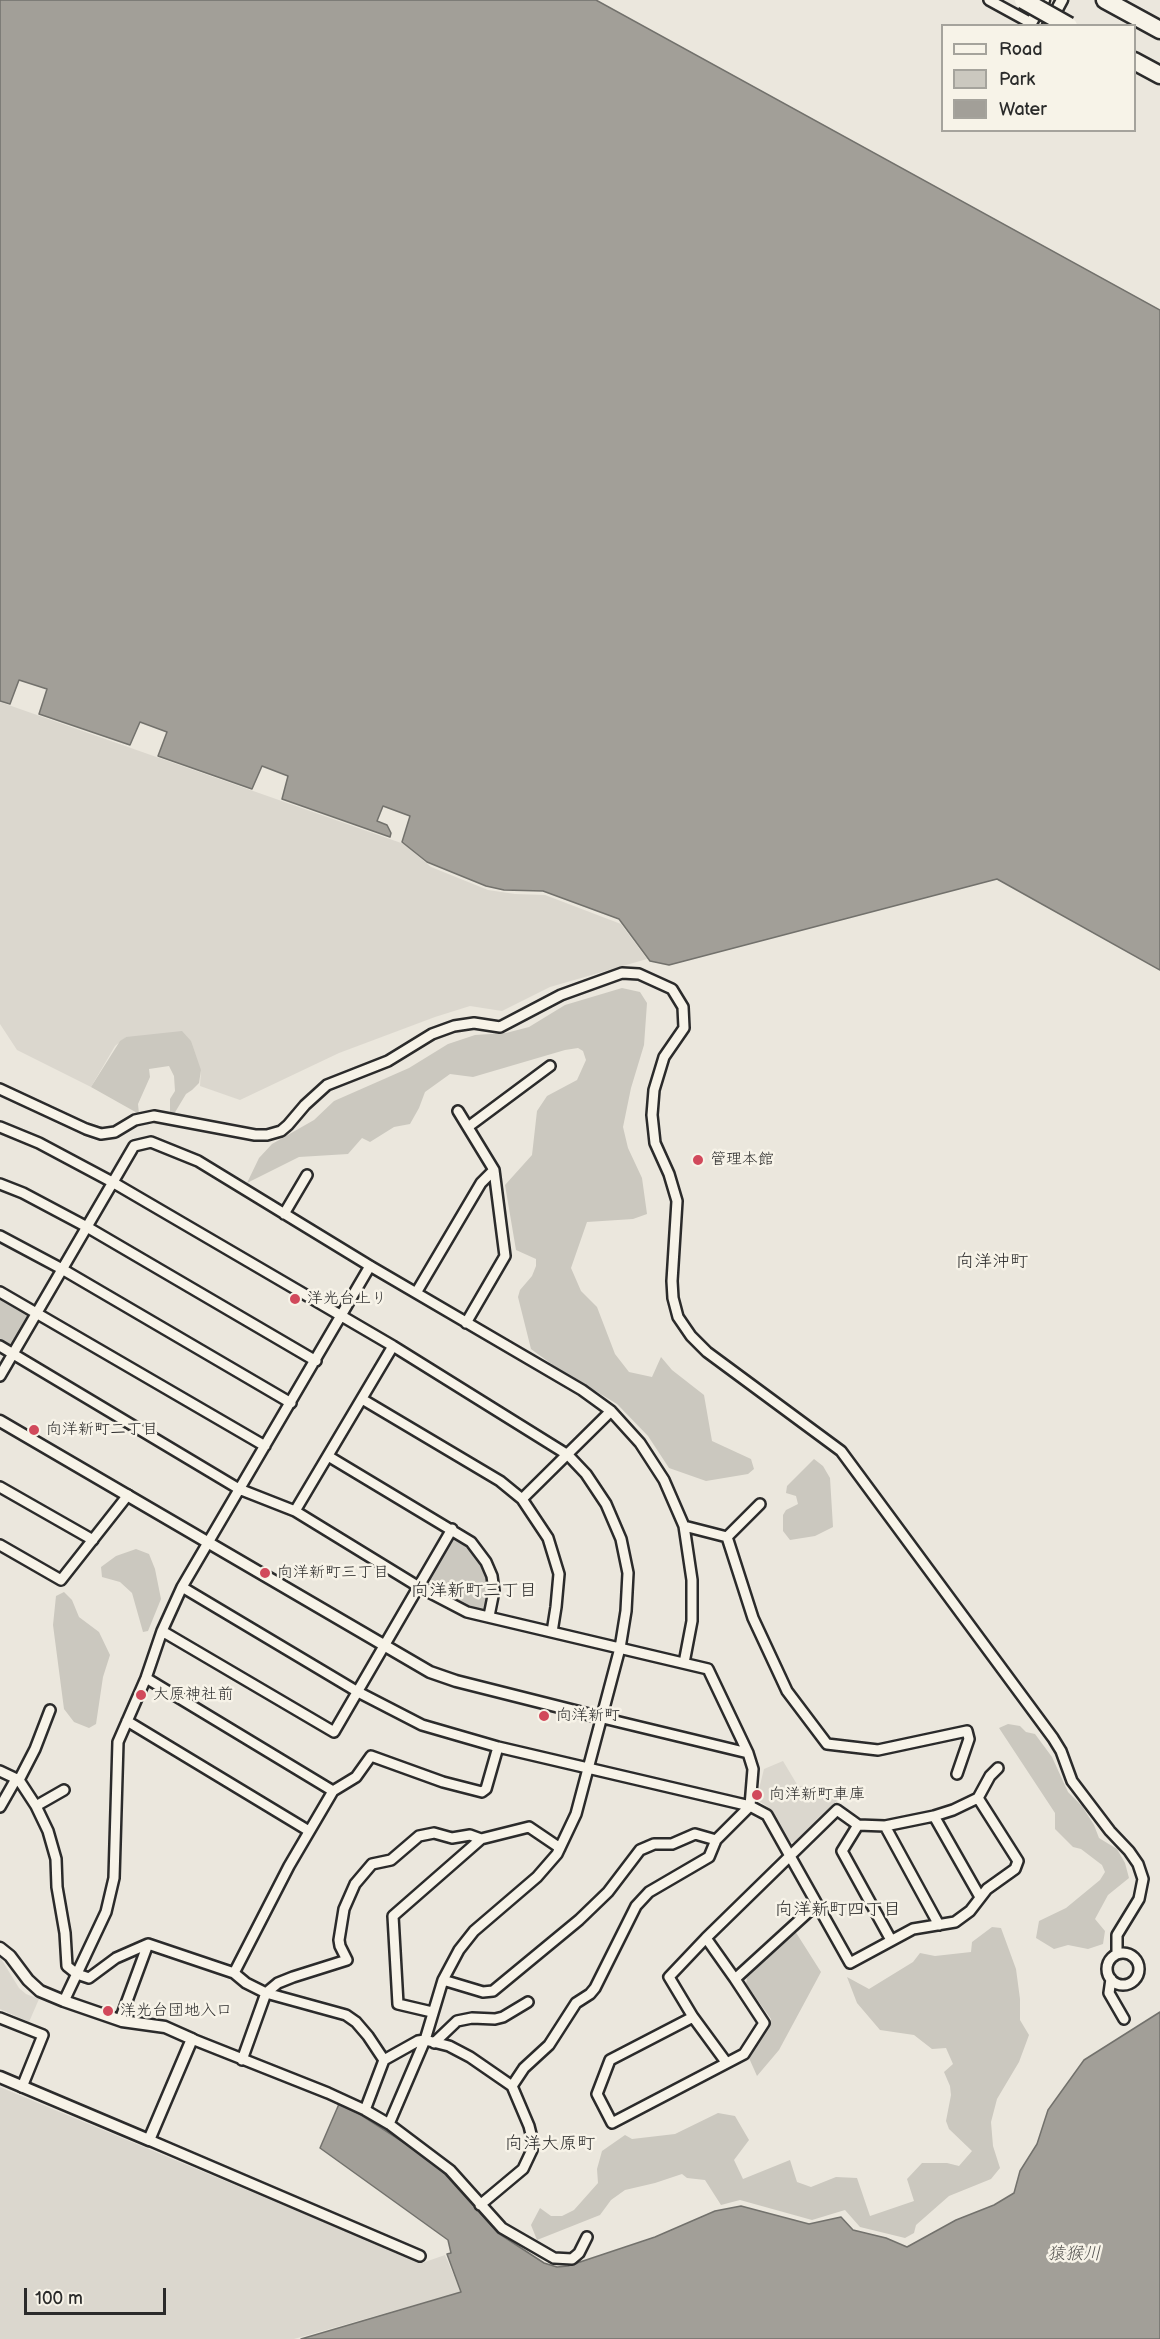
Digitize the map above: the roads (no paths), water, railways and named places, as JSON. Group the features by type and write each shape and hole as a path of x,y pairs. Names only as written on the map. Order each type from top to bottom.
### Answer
{"highway":[{"path":"1023,0 1065,24"},
{"path":"1105,0 1160,30"},
{"path":"1136,62 1160,75"}],"street":[{"path":"989,0 1031,23 1044,0"},
{"path":"1049,24 1062,0"},
{"path":"0,1089 101,1134 115,1132 135,1120 154,1116 255,1135 267,1135 281,1131 327,1085 388,1061 432,1034 454,1026 474,1023 500,1027 561,995 621,973 639,974 672,989 683,1007 684,1028 663,1057 654,1090 652,1115 655,1143 669,1174 677,1201 672,1298 678,1317 691,1336 707,1352 841,1451 1053,1738 1061,1750 1072,1781 1110,1831 1129,1851 1138,1864 1143,1880 1139,1899 1117,1935 1117,1954"},
{"path":"468,1127 550,1066"},
{"path":"458,1111 494,1170 505,1256 466,1323"},
{"path":"0,1127 48,1148 114,1183 393,1346 568,1455 586,1474 606,1504 621,1539 628,1573 626,1611 620,1648 576,1814 560,1848 537,1877 474,1931 459,1950 443,1980 432,2012 430,2042 389,2124"},
{"path":"0,1376 134,1146 151,1142 198,1161 370,1266 582,1390 611,1412 640,1443 664,1480 684,1526 692,1580 692,1621 684,1663"},
{"path":"416,1293 481,1183 494,1170"},
{"path":"284,1214 307,1175"},
{"path":"0,1184 23,1193 87,1227 316,1361"},
{"path":"0,1236 62,1269 291,1403"},
{"path":"64,2001 106,1912 114,1878 118,1743 146,1678 162,1631 182,1587 370,1266"},
{"path":"0,1292 265,1446"},
{"path":"0,1346 239,1489 295,1511 419,1587 467,1612 708,1669 748,1753 753,1769 750,1806 716,1840 709,1857 649,1892 636,1906 595,1988 576,2003 549,2045 524,2068 513,2086"},
{"path":"295,1511 393,1346"},
{"path":"362,1399 500,1481 522,1499 548,1538 559,1574 552,1632"},
{"path":"522,1499 611,1412"},
{"path":"0,1421 430,1672 456,1682 748,1753"},
{"path":"328,1456 471,1542 480,1552 492,1576 494,1591 489,1616"},
{"path":"0,1487 93,1540"},
{"path":"0,1545 61,1580 128,1495"},
{"path":"727,1537 760,1504"},
{"path":"684,1526 727,1537"},
{"path":"162,1631 334,1732 452,1529"},
{"path":"727,1537 753,1618 787,1691 827,1744 878,1750 967,1731 969,1739 957,1774"},
{"path":"182,1587 358,1692 422,1725 498,1747 750,1806 767,1815 850,1963 913,1929 955,1922 970,1911 987,1889 1015,1869 1018,1861 978,1798"},
{"path":"146,1678 333,1791"},
{"path":"0,1807 35,1749 50,1710"},
{"path":"127,1721 309,1831"},
{"path":"234,1973 309,1831 333,1791 356,1777 370,1756 443,1782 482,1792 486,1789 498,1747"},
{"path":"726,2062 693,2017 669,1977 837,1810 858,1825 885,1826 934,1816 978,1798 990,1776 998,1768"},
{"path":"0,1770 17,1780 36,1806 48,1831 56,1859 57,1887 65,1933 67,1966 77,1974 89,1978 116,1958 148,1944 234,1973 246,1983 266,1993 346,2015 356,2022 368,2036 384,2060"},
{"path":"36,1806 64,1790"},
{"path":"934,1816 980,1897"},
{"path":"858,1825 842,1851 891,1940"},
{"path":"885,1826 939,1925"},
{"path":"432,2012 398,2004 393,1916 481,1839 529,1827 560,1848"},
{"path":"243,2060 266,1993 278,1983 347,1960 339,1940 344,1909 355,1884 372,1864 391,1860 419,1836 434,1833 452,1838 470,1835 481,1839"},
{"path":"443,1980 483,1992 493,1991 579,1920 608,1892 640,1850 654,1844 672,1844 695,1834 716,1840"},
{"path":"735,1979 816,1905"},
{"path":"693,2017 610,2060 597,2094 612,2123 726,2062 744,2055 764,2022 706,1938"},
{"path":"120,2020 148,1944"},
{"path":"0,1948 10,1956 28,1980 40,1991 120,2020 165,2027 365,2110 389,2124 450,2170 502,2228 554,2258 572,2259 579,2253 587,2236"},
{"path":"1111,1979 1120,1984 1131,1983 1138,1976 1139,1965 1133,1956 1125,1953 1117,1954 1111,1958 1107,1967 1111,1979 1109,1993 1124,2019"},
{"path":"430,2042 457,2021 472,2018 495,2019 528,2002"},
{"path":"0,2018 43,2035 22,2087"},
{"path":"149,2140 192,2038"},
{"path":"365,2110 384,2060 418,2041 449,2046 470,2057 513,2086 529,2126 532,2150 523,2169 480,2205"},
{"path":"0,2077 420,2256"}],"water":[{"path":"0,0 596,0 1160,310 1160,970 997,879 669,965 650,961 619,919 543,891 504,890 486,886 427,862 402,842 410,816 383,806 377,821 387,825 391,833 390,837 282,799 288,776 262,766 252,789 158,756 167,732 140,722 130,745 39,714 47,689 19,680 10,704 0,701"},
{"name":"猿猴川","path":"1160,2012 1160,2339 301,2339 461,2292 447,2254 451,2253 448,2240 320,2148 339,2104 358,2113 434,2162 498,2233 544,2263 557,2267 568,2266 655,2237 715,2211 741,2206 809,2224 841,2217 853,2230 886,2238 907,2247 956,2220 994,2205 1014,2193 1020,2171 1037,2144 1048,2110 1084,2060"}],"place":[{"name":"管理本館","path":"698,1160"},
{"name":"洋光台上り","path":"295,1299"},
{"name":"向洋新町二丁目","path":"34,1430"},
{"name":"向洋新町三丁目","path":"265,1573"},
{"name":"大原神社前","path":"141,1695"},
{"name":"向洋新町","path":"544,1716"},
{"name":"向洋新町車庫","path":"757,1795"},
{"name":"洋光台団地入口","path":"108,2011"}],"district":[{"name":"向洋沖町","path":"992,1262"},
{"name":"向洋新町三丁目","path":"474,1591"},
{"name":"向洋新町四丁目","path":"838,1910"},
{"name":"向洋大原町","path":"550,2144"}]}
